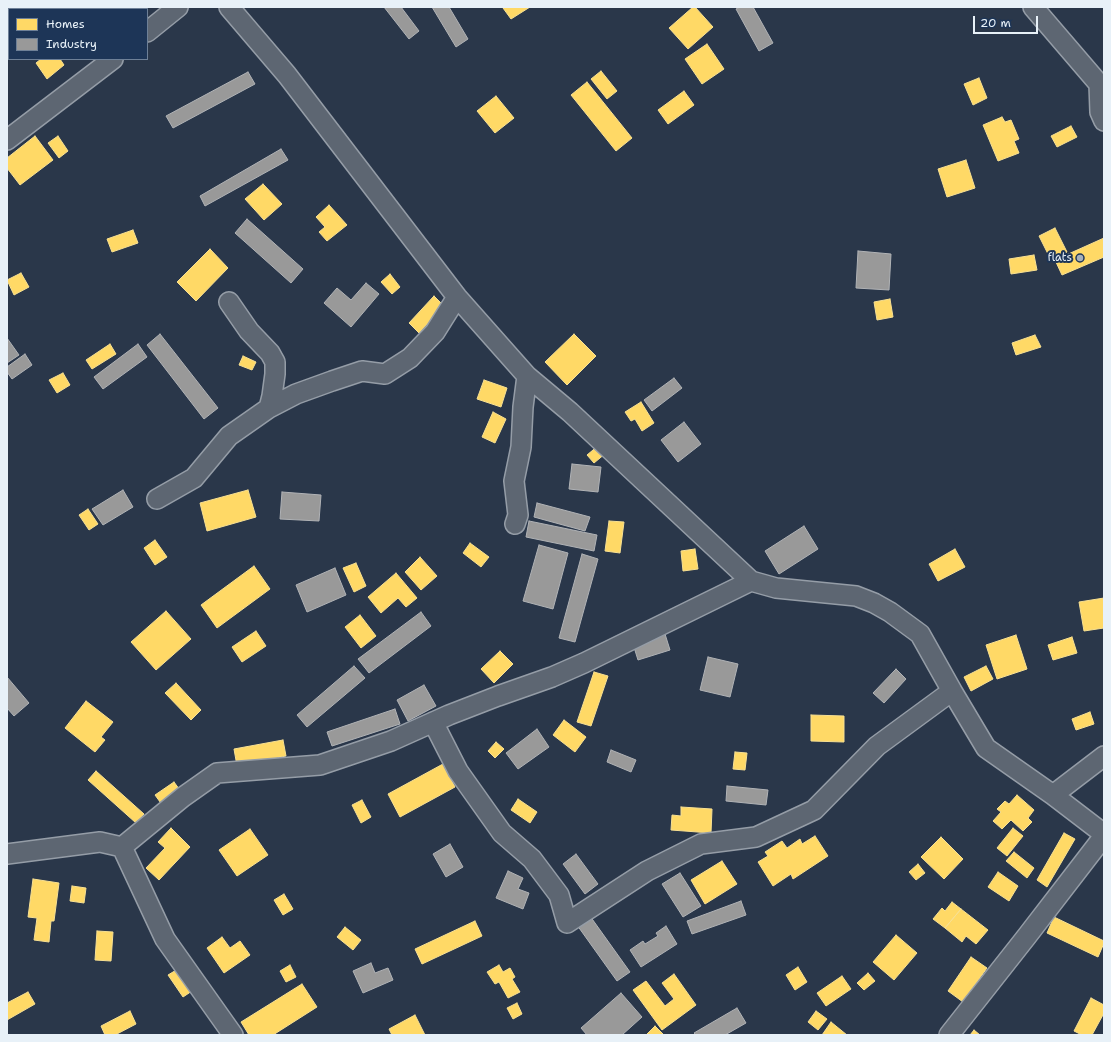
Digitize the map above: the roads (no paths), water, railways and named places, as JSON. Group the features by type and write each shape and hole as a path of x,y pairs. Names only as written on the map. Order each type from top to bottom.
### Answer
{"street":[{"path":"148,31 178,7"},
{"path":"229,7 286,75 457,297 527,376 570,412 751,580 776,588 856,596 874,603 890,612 920,634 986,748 1053,795 1104,835 950,1035"},
{"path":"1033,7 1102,86 1100,112 1104,122"},
{"path":"7,140 112,60"},
{"path":"157,499 194,478 229,436 269,408 296,394 356,373 362,372 385,374 410,358 435,332 457,297"},
{"path":"229,302 249,331 270,353 275,362 275,374 269,408"},
{"path":"515,524 518,514 514,481 521,447 523,407 527,376"},
{"path":"122,847 183,797 217,773 320,765 392,741 449,715 552,677 584,663 751,580"},
{"path":"433,722 458,771 502,834 532,859 559,895 567,923 647,871 701,844 756,837 814,810 877,746 952,691"},
{"path":"1053,795 1104,756"},
{"path":"7,854 100,842 122,847"},
{"path":"122,847 165,939 233,1035"}],"place":[{"name":"flats","path":"1080,258"}]}
